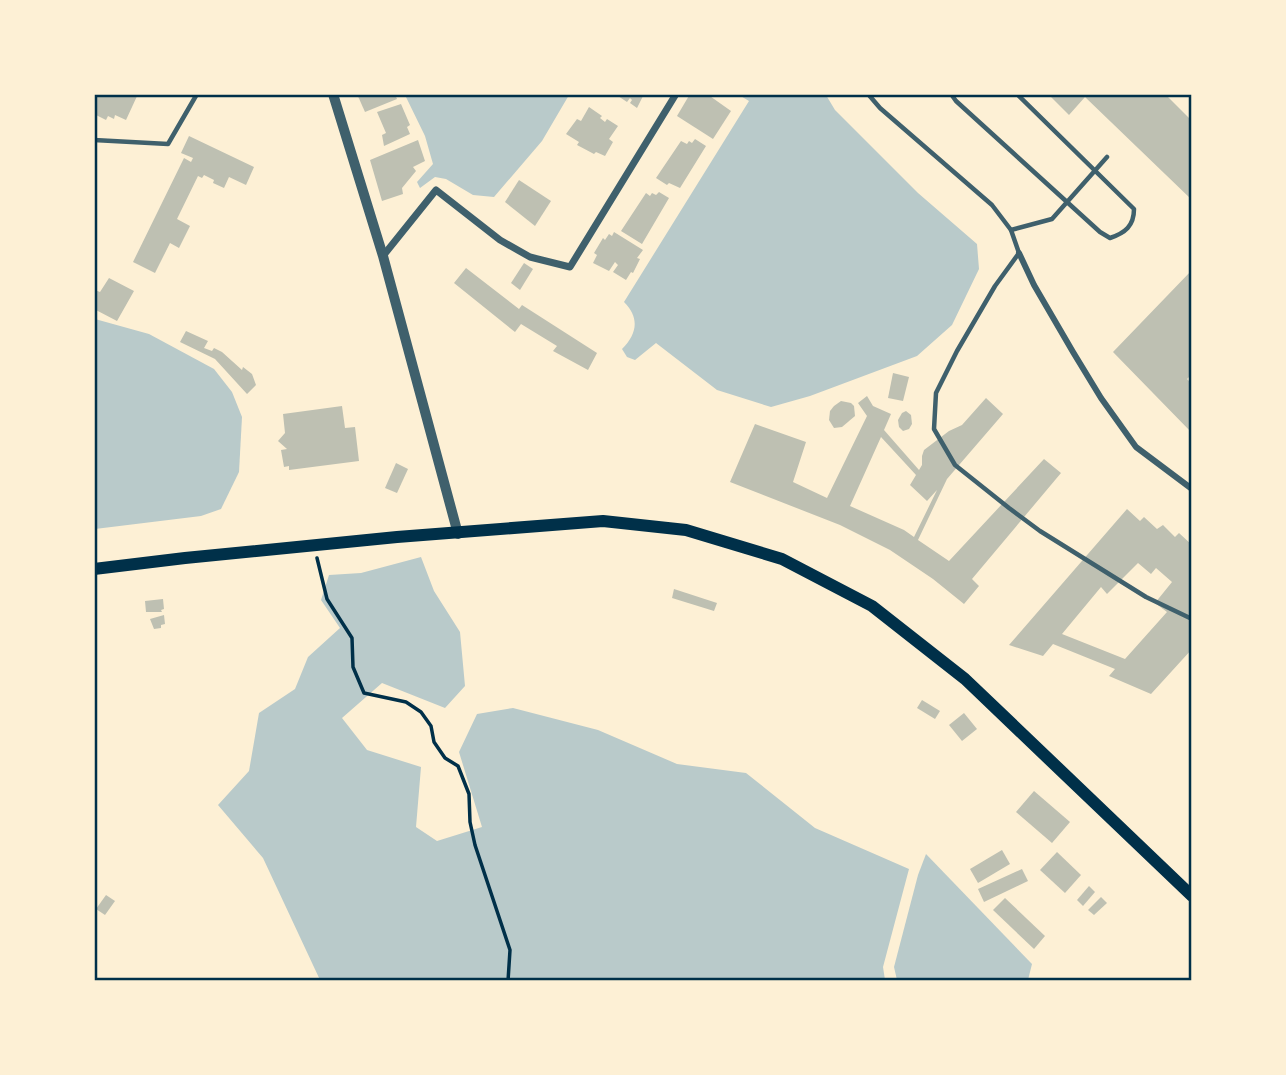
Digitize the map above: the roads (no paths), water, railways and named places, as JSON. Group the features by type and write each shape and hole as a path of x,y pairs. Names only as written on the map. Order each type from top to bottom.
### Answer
{"main road":[{"path":"94,569 397,537 603,521 685,530 782,559 872,606 965,679 1192,896"}],"street":[{"path":"333,94 383,256 458,534"},
{"path":"383,256 436,190 500,240 530,257 570,267 676,94"},
{"path":"1018,253 1101,398 1136,447 1192,489"}],"lane":[{"path":"94,140 168,144 197,94"},
{"path":"868,94 880,108 992,205 1010,230 1018,253 995,286 936,393 934,429 955,465 1040,531 1146,597 1192,620"},
{"path":"951,94 1100,232 1110,238 1121,234 1134,219 1134,209 1017,94"},
{"path":"1010,230 1052,219 1107,157"}]}
